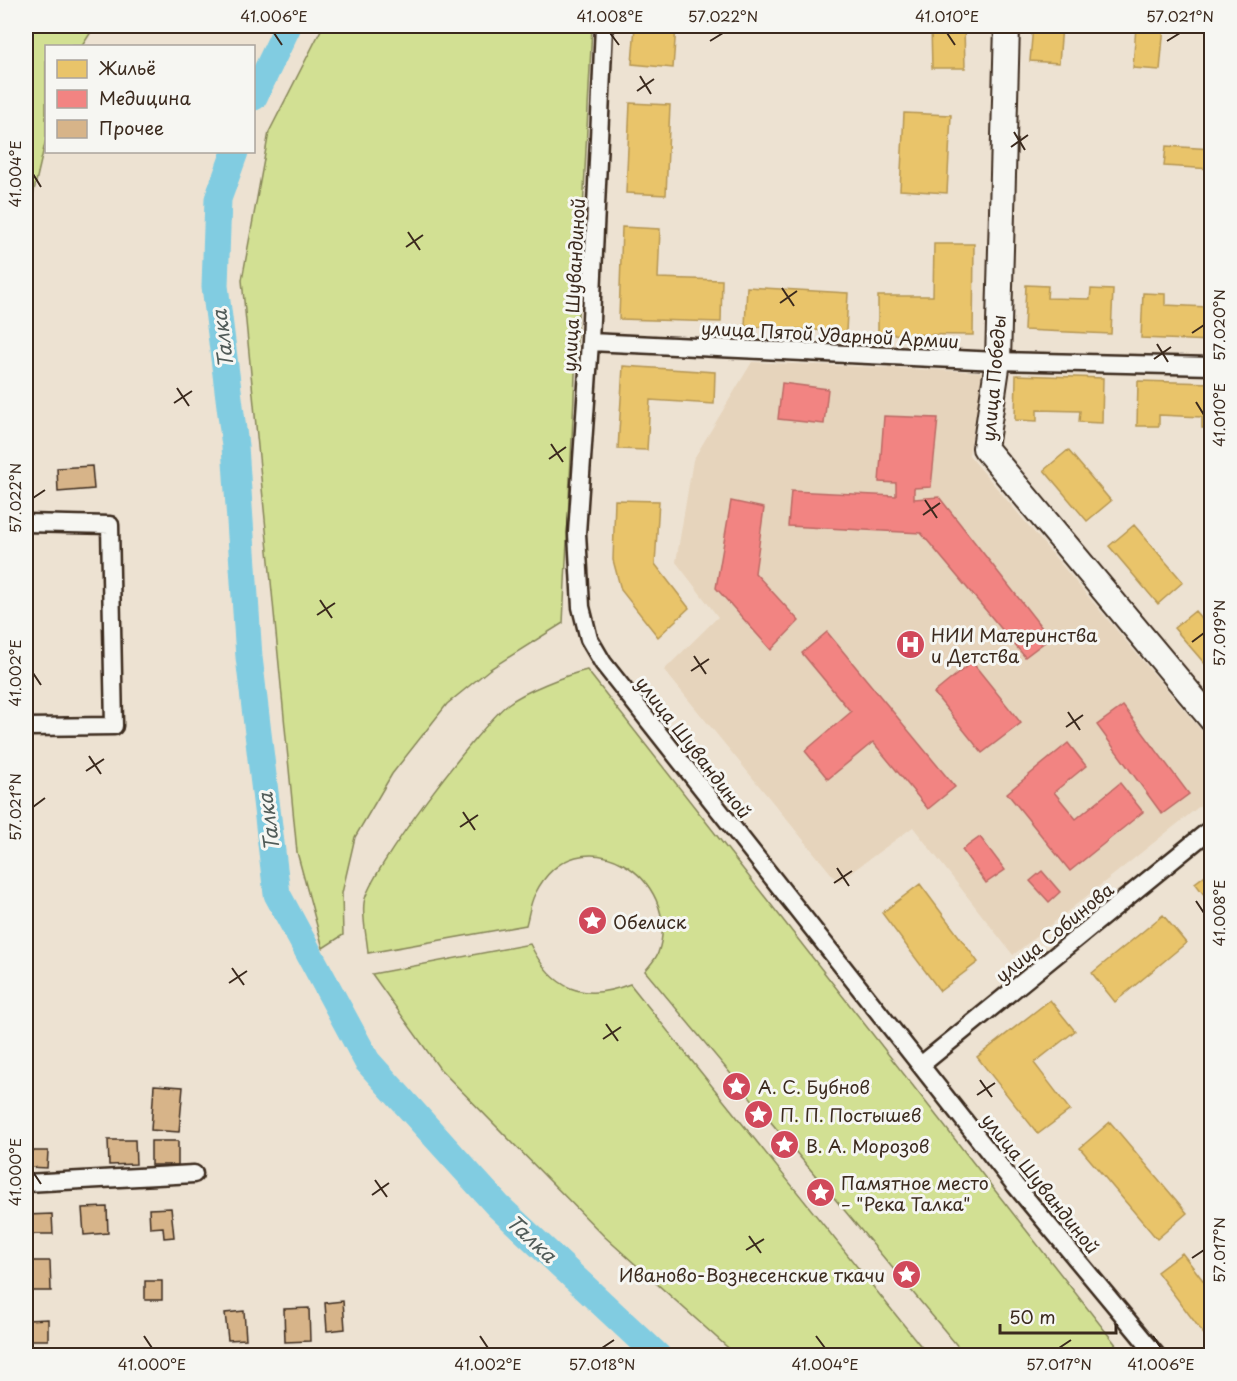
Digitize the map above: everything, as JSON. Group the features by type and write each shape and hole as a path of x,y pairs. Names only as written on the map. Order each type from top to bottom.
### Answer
{"street":[{"name":"улица Шувандиной","path":"604,26 590,342 577,534 581,607 589,639 603,663 1015,1185 1157,1356"},
{"name":"улица Победы","path":"1007,26 998,361 985,448 1212,720"},
{"name":"улица Пятой Ударной Армии","path":"590,342 998,361 1212,366"},
{"path":"26,523 110,525 114,726 26,727"},
{"name":"улица Собинова","path":"921,1065 1212,828"},
{"path":"26,1183 194,1174"}],"shaded area":[{"name":"НИИ Материнства и Детства","path":"752,362 984,372 969,455 1211,742 1211,797 1013,955 913,827 838,882 664,670 718,617 676,562 693,460"}],"green space":[{"path":"26,26 95,26 83,45 45,45 45,143 26,225"},
{"path":"323,26 592,26 563,623 490,669 447,704 392,774 355,837 342,893 343,935 323,948 297,852 242,280 269,132"},
{"path":"587,670 1124,1355 965,1355 645,971 658,953 662,925 656,900 642,879 622,864 599,856 576,857 553,869 535,894 526,925 368,953 364,903 370,886 404,832 451,768 508,704 546,684"},
{"path":"530,944 548,972 570,988 583,992 597,992 613,990 630,984 928,1355 736,1355 605,1237 440,1069 372,974"}],"building: Жильё":[{"path":"635,26 676,26 673,68 632,64"},
{"path":"931,26 964,26 965,68 932,68"},
{"path":"1033,26 1062,26 1059,63 1030,61"},
{"path":"1136,26 1164,26 1160,70 1133,68"},
{"path":"630,103 670,105 666,195 626,193"},
{"path":"904,113 951,115 947,193 900,190"},
{"path":"1166,146 1212,149 1212,169 1164,166"},
{"path":"622,227 660,229 658,278 722,280 721,322 619,319"},
{"path":"934,244 974,244 973,335 878,334 878,296 933,296"},
{"path":"1026,285 1048,286 1047,298 1090,299 1091,289 1113,290 1111,334 1024,330"},
{"path":"747,287 848,293 846,332 745,326"},
{"path":"1143,293 1165,294 1165,305 1208,307 1208,296 1212,296 1212,341 1141,338"},
{"path":"623,366 715,372 714,404 650,400 647,450 618,449"},
{"path":"1016,375 1103,378 1102,423 1079,422 1080,411 1037,410 1037,421 1015,420"},
{"path":"1138,381 1212,383 1212,428 1202,428 1202,417 1159,415 1159,426 1137,426"},
{"path":"1068,450 1111,501 1087,521 1044,470"},
{"path":"615,500 659,501 655,564 689,608 658,637 621,590 613,560"},
{"path":"1134,525 1183,582 1158,604 1109,546"},
{"path":"1195,611 1212,631 1212,672 1174,628"},
{"path":"1212,870 1212,905 1195,883"},
{"path":"920,884 978,962 940,991 882,913"},
{"path":"1163,915 1186,943 1115,1002 1092,973"},
{"path":"1050,1000 1075,1031 1034,1063 1070,1110 1038,1134 977,1057"},
{"path":"1110,1122 1187,1213 1157,1239 1080,1148"},
{"path":"1182,1253 1212,1292 1212,1345 1157,1272"}],"building: Медицина":[{"path":"782,383 828,389 824,424 778,419"},
{"path":"884,416 938,418 931,487 914,488 914,499 939,497 1050,638 1025,657 921,533 788,526 791,491 896,496 896,483 879,482"},
{"path":"731,501 764,508 755,573 799,621 771,650 716,588"},
{"path":"827,632 955,787 928,809 873,742 828,779 805,751 851,712 802,653"},
{"path":"972,662 1021,723 982,753 934,693"},
{"path":"1123,706 1189,794 1162,814 1097,725"},
{"path":"1068,743 1086,766 1054,792 1076,819 1120,783 1143,812 1070,871 1007,793"},
{"path":"980,837 1005,870 986,883 962,850"},
{"path":"1042,871 1060,892 1049,902 1030,881"}],"building: Прочее":[{"path":"92,466 94,489 58,492 57,468"},
{"path":"26,766 29,766 28,790 26,790"},
{"path":"154,1085 183,1087 179,1132 151,1130"},
{"path":"108,1140 135,1140 136,1164 109,1165"},
{"path":"151,1141 178,1141 178,1165 151,1165"},
{"path":"29,1151 48,1151 47,1168 28,1167"},
{"path":"107,1207 108,1233 84,1235 82,1208"},
{"path":"171,1208 174,1237 164,1238 163,1227 150,1228 149,1209"},
{"path":"52,1214 53,1234 26,1234 26,1215"},
{"path":"26,1261 50,1261 51,1291 26,1291"},
{"path":"145,1281 162,1281 162,1300 145,1300"},
{"path":"343,1301 345,1329 327,1331 325,1303"},
{"path":"309,1308 310,1341 285,1342 284,1309"},
{"path":"244,1311 246,1339 228,1340 225,1313"},
{"path":"48,1319 48,1340 27,1340 27,1320"}],"waterway":[{"name":"Талка","path":"255,95 288,26"},
{"name":"Талка","path":"235,153 218,199 215,286 235,446 249,657 277,894 367,1061 498,1206 658,1356"}],"place":[{"name":"НИИ Материнства и Детства","path":"910,644"},
{"name":"Обелиск","path":"592,921"},
{"name":"А. С. Бубнов","path":"737,1086"},
{"name":"П. П. Постышев","path":"759,1114"},
{"name":"В. А. Морозов","path":"785,1145"},
{"name":"Памятное место – \"Река Талка\"","path":"820,1192"},
{"name":"Иваново-Вознесенские ткачи","path":"906,1274"}]}
